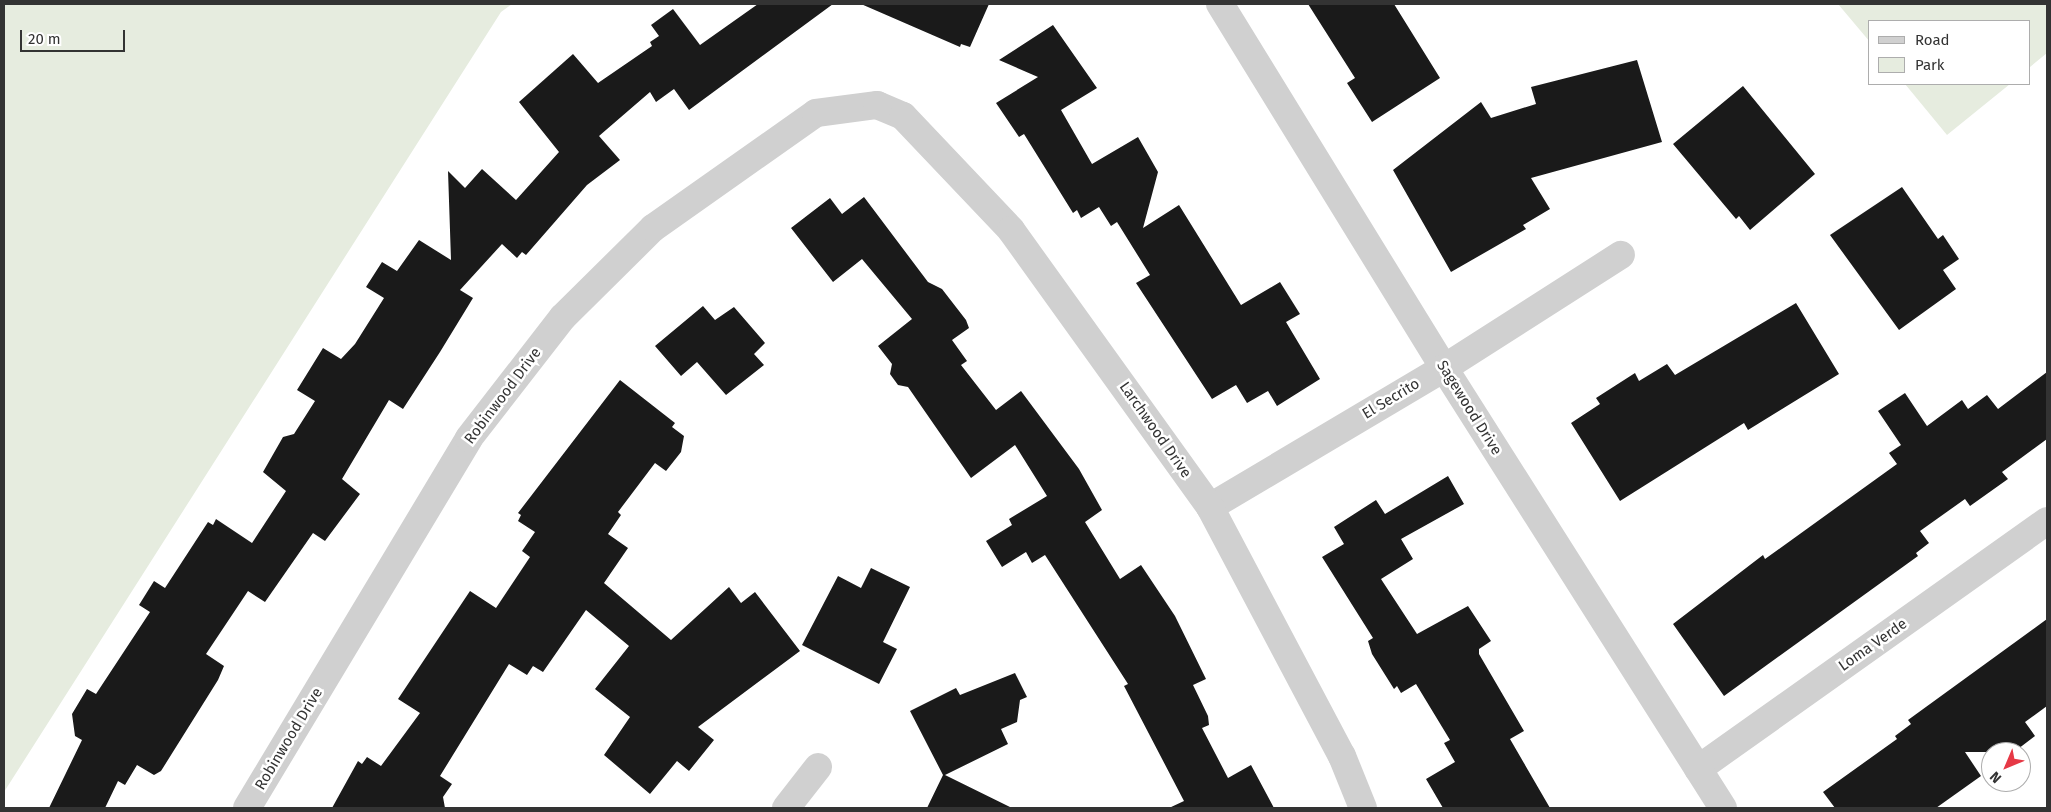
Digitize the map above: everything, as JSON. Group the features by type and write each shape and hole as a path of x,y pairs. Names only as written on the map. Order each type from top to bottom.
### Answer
{"street":[{"name":"Sagewood Drive","path":"1220,4 1444,368 1723,808"},
{"name":"Larchwood Drive","path":"876,105 903,116 1011,230 1210,507 1342,756 1363,808"},
{"name":"Robinwood Drive","path":"247,808 469,438 564,317 653,228 816,113 876,105"},
{"name":"El Secrito","path":"1210,507 1444,368 1621,254"},
{"name":"Loma Verde","path":"1698,769 2047,521"},
{"path":"786,808 818,767"}],"green space":[{"path":"4,4 512,4 501,12 4,792"},
{"path":"1838,4 2047,4 2047,53 2031,66 2031,20 1868,20 1868,40"},
{"path":"1906,85 2009,85 1947,135"}],"building":[{"path":"758,4 833,4 689,110 674,89 656,102 650,92 599,136 620,160 587,185 526,255 522,252 517,258 502,244 460,290 473,298 440,352 403,409 389,400 342,479 360,494 325,541 313,533 265,602 248,591 206,654 224,666 218,680 161,771 154,775 137,765 125,785 118,781 105,808 49,808 82,740 75,736 72,714 87,689 96,694 150,612 139,605 154,581 165,588 208,522 213,525 216,519 252,543 286,491 263,472 283,437 294,434 315,401 297,390 323,348 341,359 355,344 384,298 366,287 382,262 397,271 419,240 451,260 448,171 465,188 482,169 516,200 559,152 519,102 573,54 598,83 652,46 650,42 659,36 651,25 673,9 700,45"},
{"path":"861,4 989,4 970,47 961,44 960,47"},
{"path":"1308,4 1394,4 1440,78 1372,122 1347,83 1355,78"},
{"path":"1053,25 1097,88 1061,110 1092,164 1138,137 1158,172 1143,228 1179,205 1241,305 1280,282 1300,314 1286,322 1320,379 1277,406 1268,391 1247,403 1236,385 1212,399 1136,283 1150,275 1117,222 1111,226 1099,207 1081,218 1077,210 1073,213 1024,134 1019,137 996,103 1038,77 999,60"},
{"path":"1637,60 1662,142 1531,178 1550,209 1523,225 1526,229 1451,272 1393,170 1481,102 1491,118 1536,104 1531,87"},
{"path":"1743,86 1815,174 1750,230 1739,216 1736,219 1673,144"},
{"path":"1902,187 1938,239 1943,235 1959,259 1943,270 1956,289 1899,330 1830,235"},
{"path":"864,197 928,282 942,289 966,320 969,328 952,340 967,361 961,365 996,410 1021,391 1079,469 1102,510 1085,522 1120,579 1141,565 1175,616 1206,679 1193,685 1208,716 1209,725 1202,728 1228,778 1251,765 1274,808 1169,808 1184,801 1124,686 1128,684 1045,555 1032,563 1026,552 1002,567 986,541 1012,525 1009,519 1047,496 1015,445 971,478 908,387 898,385 890,374 892,364 878,346 912,319 862,259 833,282 791,228 830,198 842,214"},
{"path":"1796,303 1839,374 1748,430 1744,423 1620,501 1571,423 1600,404 1596,398 1635,373 1639,381 1667,364 1675,375"},
{"path":"703,306 715,320 734,307 765,343 754,354 764,365 726,395 697,362 681,376 655,346"},
{"path":"2047,372 2047,439 2002,472 2008,479 1970,506 1965,499 1920,531 1929,543 1916,553 1918,556 1724,696 1673,624 1763,555 1765,559 1897,464 1889,453 1901,445 1878,411 1905,393 1927,426 1962,400 1968,409 1987,395 1998,409"},
{"path":"620,380 675,423 672,427 684,436 681,452 666,471 655,463 618,512 621,515 608,534 628,548 604,583 671,640 729,587 741,603 755,592 800,651 698,727 714,740 689,771 677,761 650,794 604,755 630,717 595,689 629,646 586,610 543,672 533,666 527,675 509,664 440,776 452,784 443,797 445,808 332,808 358,761 362,764 367,757 381,766 420,713 398,699 470,591 496,608 530,557 522,551 535,532 518,521 521,515 518,513"},
{"path":"1448,476 1464,504 1401,539 1413,559 1381,579 1417,634 1468,606 1491,641 1479,649 1479,654 1524,731 1510,739 1550,808 1443,808 1426,779 1455,762 1444,743 1450,740 1416,684 1401,693 1397,686 1394,689 1372,654 1368,641 1373,638 1322,557 1344,544 1334,527 1376,500 1385,514"},
{"path":"871,568 910,587 883,642 897,649 879,684 802,645 838,576 861,588"},
{"path":"2047,619 2047,706 2025,722 2035,736 2027,742 1981,742 1981,752 1965,752 1981,776 1936,808 1835,808 1823,792 1897,739 1895,736 1911,724 1908,720"},
{"path":"1015,673 1027,697 1020,700 1017,722 1001,729 1008,744 945,775 1012,808 927,808 943,775 910,711 956,688 960,695"}]}
